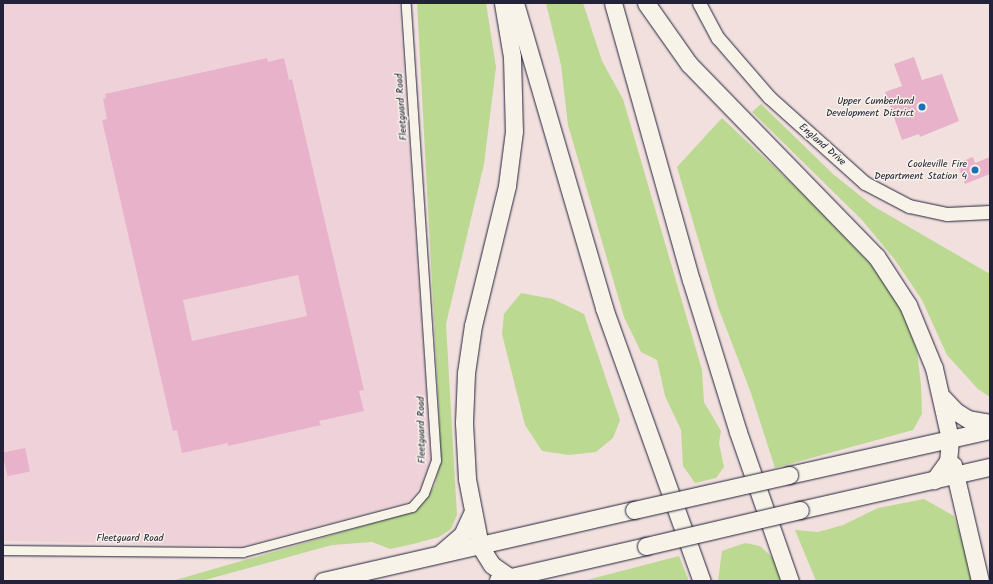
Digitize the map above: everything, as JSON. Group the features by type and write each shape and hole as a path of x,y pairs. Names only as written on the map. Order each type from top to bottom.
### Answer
{"highway":[{"path":"503,3 512,57 514,131 507,186 474,325 466,373 464,437 466,479 480,546 501,579 990,467"},
{"path":"515,3 604,308 702,581"},
{"path":"613,3 691,280 738,432 790,581"},
{"path":"646,3 689,64 876,256 908,305 934,368 942,398 950,439 949,458 958,475 980,581"},
{"path":"942,398 955,412 968,419 990,423"},
{"path":"323,581 990,430"},
{"path":"914,447 932,449 949,458"},
{"path":"934,480 949,458"},
{"path":"964,506 972,487 990,474"},
{"path":"438,555 462,535 472,511"},
{"path":"489,581 491,563 500,548 515,537"}],"street":[{"name":"Fleetguard Road","path":"3,550 244,552 412,506 424,493 436,460 406,3"},
{"name":"England Drive","path":"699,3 718,38 769,97 865,183 909,206 947,214 990,212"}],"shaded area":[{"path":"3,3 399,3 431,460 422,484 408,502 244,546 3,541"}],"green space":[{"path":"417,3 486,3 496,67 484,164 446,324 457,515 451,529 439,537 413,544 390,549 372,542 332,545 201,581 172,581 412,512 424,502 435,485 440,462 440,433"},
{"path":"546,3 583,3 602,61 623,99 702,370 704,402 721,431 719,443 724,467 716,478 695,483 683,466 681,430 665,396 657,360 641,352 624,317 568,125 561,65"},
{"path":"761,104 833,174 873,206 990,274 990,397 978,389 947,355 922,300 895,260 862,220 752,112"},
{"path":"722,118 805,196 878,272 903,312 917,351 921,385 922,414 913,430 775,468 751,393 718,307 677,167"},
{"path":"521,293 553,299 584,314 620,420 613,438 596,452 569,455 542,451 525,425 502,334 504,314"},
{"path":"924,499 954,516 976,581 816,581 795,530 818,532 843,525 878,508"},
{"path":"745,543 760,546 774,559 782,581 718,581 722,551"},
{"path":"679,556 689,581 583,581"}],"building":[{"name":"Upper Cumberland Development District","path":"914,57 922,80 942,74 959,121 920,137 919,134 902,140 885,92 902,86 894,64"},
{"path":"267,58 268,62 284,58 289,80 292,79 364,390 359,391 364,411 319,421 321,425 228,446 228,443 182,453 177,430 173,431 102,120 107,119 103,99 106,98 105,94","holes":["298,275 307,316 192,341 183,300"]},
{"name":"Cookeville Fire Department Station 4","path":"973,157 975,163 990,157 990,174 965,184 957,163"},
{"path":"25,448 30,471 7,476 3,453"}],"place":[{"name":"Upper Cumberland Development District","path":"922,107"},
{"name":"Cookeville Fire Department Station 4","path":"975,170"}]}
